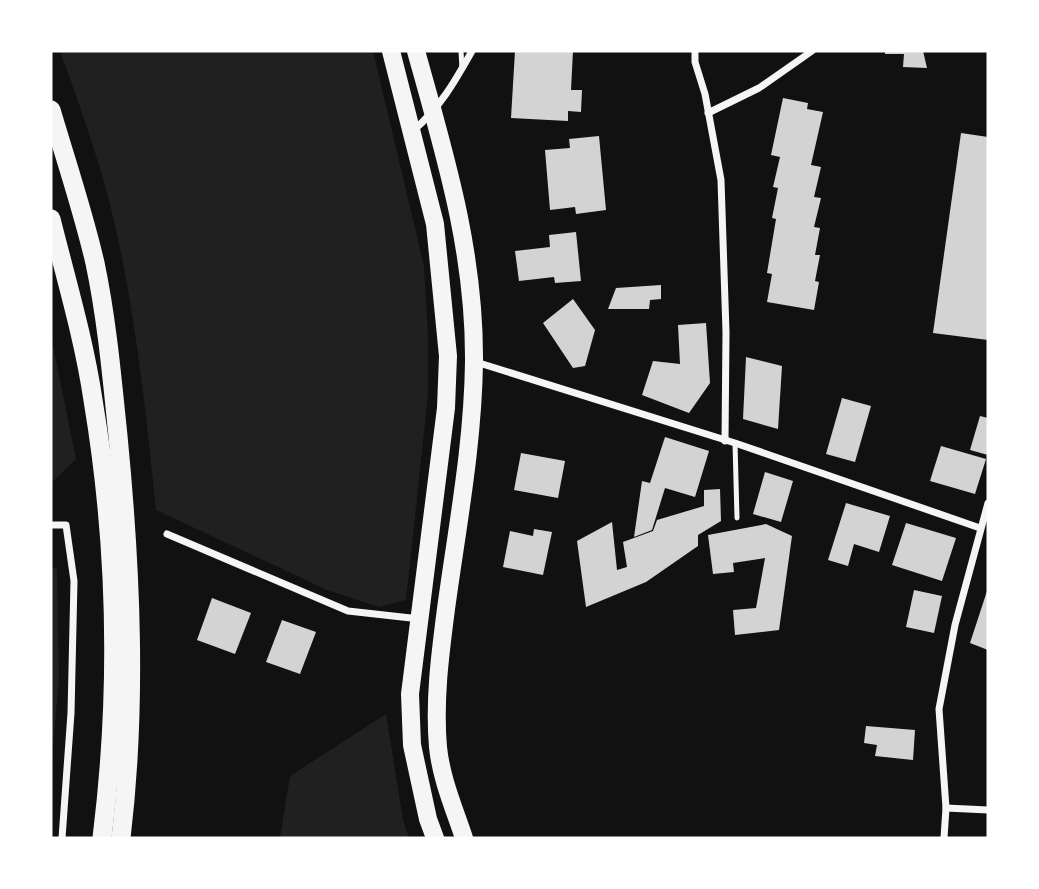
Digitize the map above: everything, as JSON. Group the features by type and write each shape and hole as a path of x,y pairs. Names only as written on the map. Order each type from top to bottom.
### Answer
{"highway":[{"path":"51,110 95,264 109,346 121,470 130,662 128,764 121,838"},
{"path":"51,219 81,337 104,476 112,597 113,668 111,741 102,838"}],"main road":[{"path":"391,51 435,223 448,356 446,408 410,694 412,744 428,819 435,838"},
{"path":"416,51 459,208 470,276 474,362 472,410 437,692 438,748 443,775 464,838"}],"street":[{"path":"413,131 450,91 472,51"},
{"path":"695,51 695,62 705,94 721,180 726,332 725,441"},
{"path":"708,113 759,88 812,51"},
{"path":"474,362 735,443 980,528"},
{"path":"944,838 946,808 939,709 955,625 988,503"},
{"path":"51,525 66,525 74,581 71,713 62,838"},
{"path":"167,534 348,611 420,620"},
{"path":"946,808 988,810"}],"lane":[{"path":"461,51 462,69"},
{"path":"735,443 737,518"}],"shaded area":[{"path":"60,51 373,51 424,266 428,395 406,600 379,607 327,590 156,510 138,350 125,271 97,157"},
{"path":"51,336 76,459 51,483"},
{"path":"57,568 59,680 51,766 51,569"},
{"path":"386,714 403,820 409,838 280,838 290,776"}],"building":[{"path":"515,51 573,51 571,90 582,90 581,112 568,111 568,121 511,118"},
{"path":"885,51 923,51 927,68 903,67 904,54 885,54"},
{"path":"783,98 808,103 807,109 823,112 811,165 821,167 814,197 821,198 814,227 820,228 815,255 820,255 815,281 819,282 814,310 767,302 772,274 767,273 776,219 772,218 778,188 773,187 780,157 771,155"},
{"path":"961,133 988,137 988,340 933,333"},
{"path":"599,136 606,210 576,214 575,207 550,210 545,150 570,148 569,139"},
{"path":"576,232 581,281 555,283 554,277 519,281 515,251 550,247 549,235"},
{"path":"661,285 661,299 650,300 649,309 608,309 616,288"},
{"path":"573,299 595,330 585,366 573,368 543,323"},
{"path":"706,323 710,383 689,413 642,395 653,361 680,364 678,325"},
{"path":"746,357 782,366 778,429 743,419"},
{"path":"842,398 871,406 855,462 826,454"},
{"path":"980,416 988,418 988,455 970,450"},
{"path":"665,437 709,451 695,497 665,488 652,530 634,537 642,481 650,483"},
{"path":"941,446 986,459 975,494 930,481"},
{"path":"521,453 565,461 558,498 514,490"},
{"path":"765,472 793,481 781,522 753,514"},
{"path":"720,489 721,521 698,535 698,546 646,582 586,607 577,541 612,522 617,570 627,567 623,542 653,531 657,520 704,506 704,490"},
{"path":"846,503 890,516 879,552 854,544 848,566 828,560"},
{"path":"906,523 956,538 942,581 892,565"},
{"path":"766,524 792,536 779,630 735,635 733,610 756,608 765,558 733,563 734,572 713,574 708,535"},
{"path":"534,529 552,532 543,575 503,567 510,531 533,536"},
{"path":"988,588 988,650 970,643"},
{"path":"914,590 942,596 934,633 906,627"},
{"path":"212,598 251,613 235,654 197,640"},
{"path":"282,620 316,632 300,674 266,662"},
{"path":"866,726 915,730 913,760 875,756 877,745 864,743"}]}
